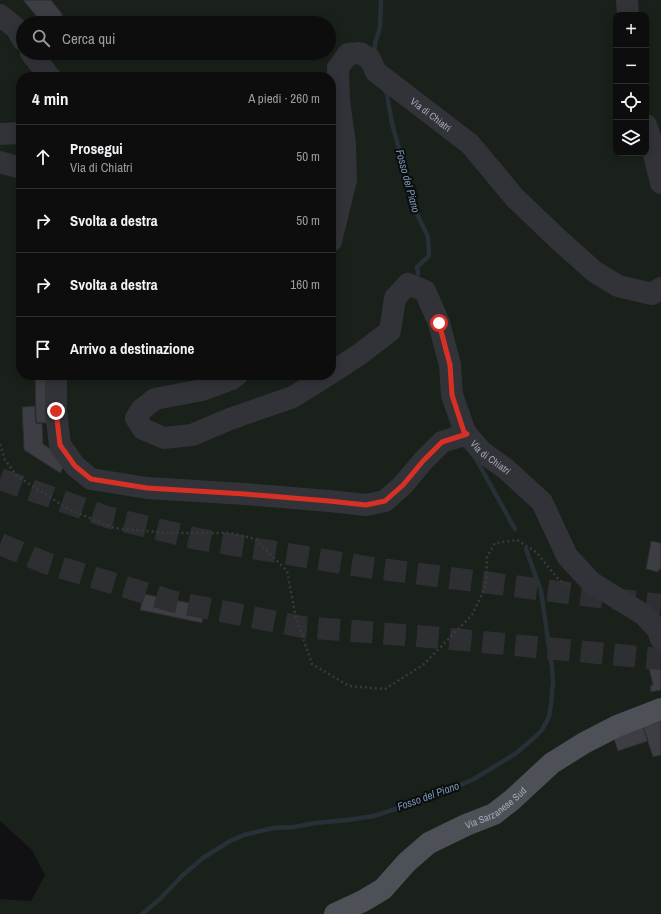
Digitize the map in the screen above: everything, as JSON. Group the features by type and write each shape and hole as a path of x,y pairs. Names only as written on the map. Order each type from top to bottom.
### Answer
{"main road":[{"name":"Via Sarzanese Sud","path":"334,914 362,902 383,889 407,862 429,843 466,825 494,814 512,800 552,763 584,743 617,726 661,709"}],"street":[{"path":"627,0 628,12"},
{"path":"0,15 16,28"},
{"name":"Via di Chiatri","path":"336,221 346,180 345,144 339,101 338,68 348,54 360,53 370,59 376,72 470,144 515,198 595,272 618,286 652,294 661,288"},
{"path":"37,60 46,72"},
{"path":"49,60 53,72"},
{"path":"0,134 16,133"},
{"path":"649,134 661,183"},
{"path":"0,162 16,167"},
{"name":"Via di Chiatri","path":"336,370 360,354 390,331 396,298 408,284 425,291 439,323 450,365 452,395 464,432 482,452 506,469 542,502 567,556 591,582 644,615 658,630 661,640"},
{"path":"56,380 56,411 60,445 75,466 91,479 147,488 245,494 366,505 385,501 403,485 423,461 442,442 467,434"},
{"path":"229,380 202,390 154,399 141,410 136,418 143,429 164,438 192,435 230,419 293,397 320,380"}],"path":[{"path":"0,444 5,460 17,476 68,509 114,528 166,533 232,533 255,538 287,571 296,618 312,664 349,686 385,689 423,665 472,615 486,586 487,558 495,543 516,540 536,552 559,580 572,589"}],"shaded area":[{"path":"0,0 661,0 661,914 0,914 0,899 31,901 45,875 32,850 0,821"}],"building":[{"path":"23,0 51,0 63,15 62,16 36,16"},
{"path":"35,380 49,380 50,423 36,423"},
{"path":"35,406 36,423 42,423 43,444 68,460 60,473 24,450 22,407"},
{"path":"651,541 661,543 661,570 659,569 658,572 646,569"},
{"path":"144,594 205,606 202,623 140,610"},
{"path":"654,663 659,664 660,666 661,690 651,692 650,686 653,685 649,669"},
{"path":"661,721 661,755 653,757 643,727"},
{"path":"643,727 648,741 618,751 613,736"}],"waterway":[{"name":"Fosso del Piano","path":"374,54 380,27 381,0"},
{"name":"Fosso del Piano","path":"385,90 392,123 416,212 428,237 429,256 417,267 418,274"},
{"name":"Fosso del Piano","path":"476,459 515,529"},
{"name":"Fosso del Piano","path":"142,914 203,858 230,841 244,835 273,828 294,827 374,816 432,797 472,780 515,754 534,738 542,730 549,717 553,681 541,591 526,549"}],"tunnel":[{"path":"0,479 107,517 198,539 366,567 661,605"},
{"path":"0,544 46,563 175,602 303,627 441,638 661,659"}],"route":[{"path":"56,411 60,445 75,466 91,479 147,488 245,494 366,505 385,501 403,485 423,461 442,442 467,434 464,432 452,395 450,365 439,323"}]}
